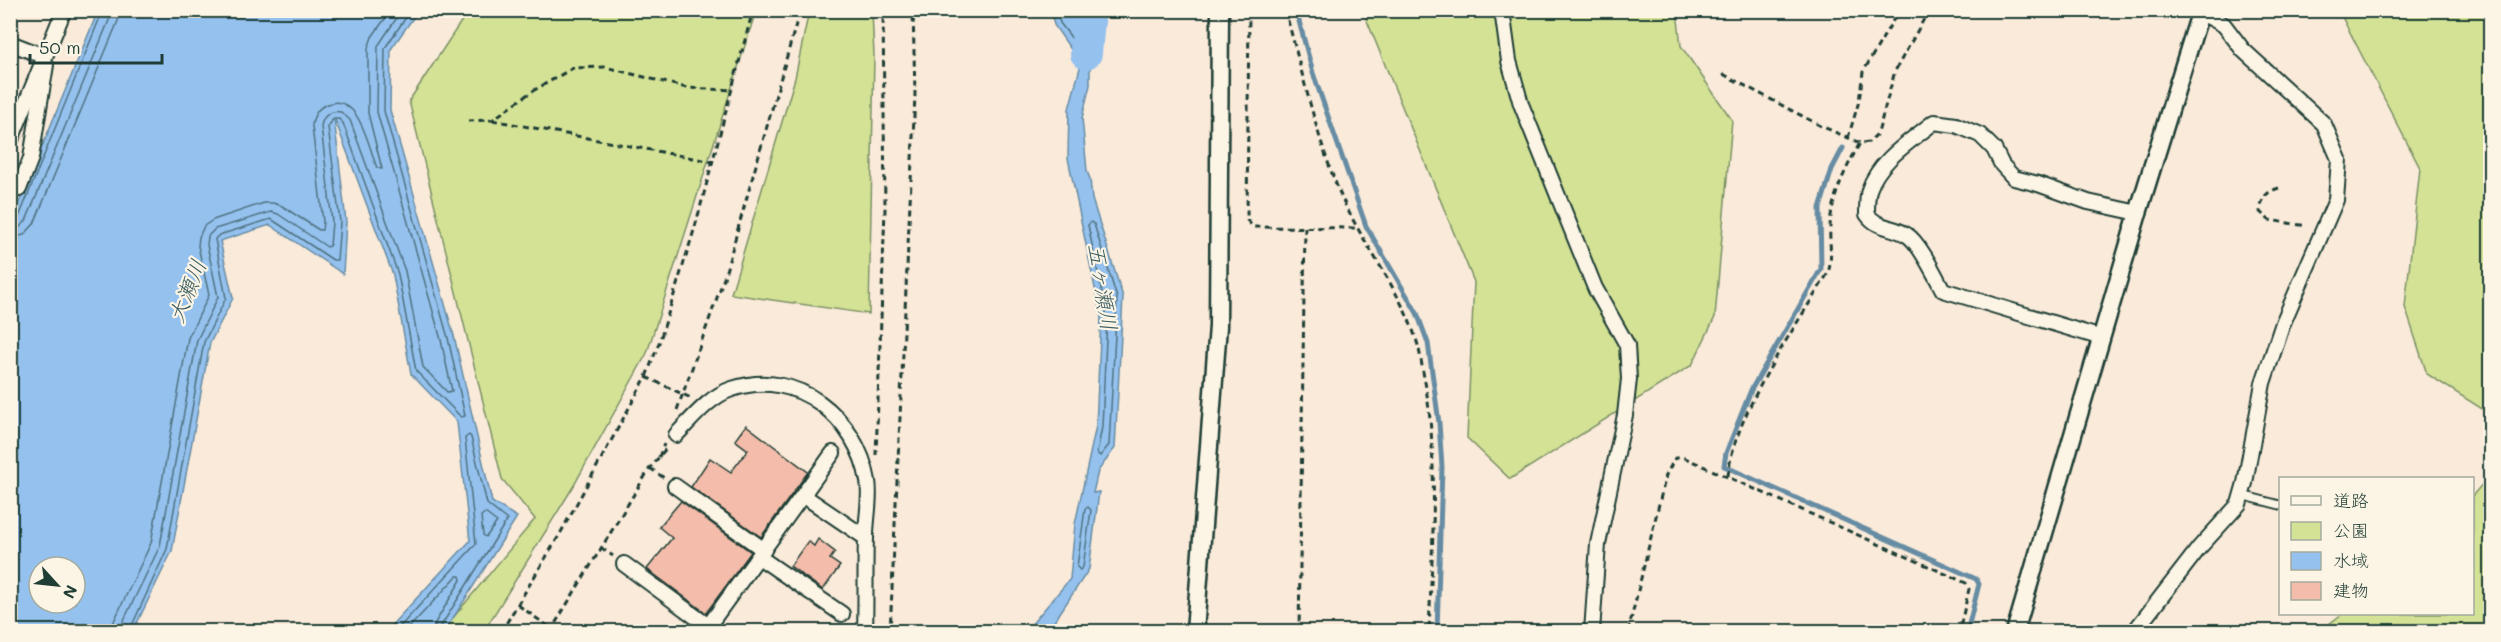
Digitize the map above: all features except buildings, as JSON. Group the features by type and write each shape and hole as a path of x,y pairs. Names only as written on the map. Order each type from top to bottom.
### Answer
{"street":[{"path":"10,142 64,10"},
{"path":"1195,632 1218,326 1220,10"},
{"path":"1502,10 1509,61 1521,104 1595,288 1627,345 1629,379 1625,415 1598,544 1592,632"},
{"path":"2015,632 2200,11 2224,25 2243,50 2324,124 2339,159 2336,200 2283,323 2263,383 2239,504 2199,549 2134,632"},
{"path":"10,43 40,55 46,65 31,158 19,189"},
{"path":"2102,338 1943,290 1909,235 1873,223 1867,214 1869,191 1877,173 1887,162 1934,122 1956,126 1980,135 1994,149 2002,165 2014,178 2088,202 2138,213"},
{"path":"672,435 706,405 730,389 752,384 776,384 799,391 822,403 848,429 868,482 865,632"},
{"path":"624,564 706,629 833,453"},
{"path":"675,486 842,614"},
{"path":"804,496 866,538"}],"lane":[{"path":"2241,495 2279,505"}],"path":[{"path":"501,632 560,534 646,377 659,344 714,162 753,10"},
{"path":"675,415 724,278 800,10"},
{"path":"868,482 878,451 877,402 885,209 883,10"},
{"path":"890,632 915,95 913,10"},
{"path":"1249,10 1247,220 1253,227 1357,228"},
{"path":"1285,10 1322,143 1338,189 1357,228 1382,268 1418,344 1428,400 1433,465 1428,632"},
{"path":"1848,138 1859,101 1863,72 1899,10"},
{"path":"1723,74 1821,126 1860,143 1869,142 1878,133 1895,71 1929,10"},
{"path":"492,120 531,92 573,68 605,67 687,88 732,90"},
{"path":"468,121 492,120 714,162"},
{"path":"1728,477 1729,466 1742,429 1762,384 1828,273 1832,258 1830,226 1836,198 1845,170 1860,143"},
{"path":"2279,188 2270,191 2262,199 2260,212 2269,220 2298,224 2323,232"},
{"path":"1299,632 1305,227"},
{"path":"646,377 706,405"},
{"path":"551,630 672,435"},
{"path":"659,457 672,435"},
{"path":"1628,632 1666,475 1675,458 1685,458 1966,583 1969,589 1959,632"},
{"path":"517,605 556,632"}],"green space":[{"path":"468,11 756,11 647,353 573,487 484,631 442,631 535,519 502,479 409,101"},
{"path":"809,11 872,11 874,56 869,314 731,294 795,78"},
{"path":"1363,11 1677,11 1681,46 1732,120 1715,317 1692,365 1510,479 1467,438 1474,282"},
{"path":"2339,11 2490,11 2490,414 2427,374 2405,307 2420,168"},
{"path":"2490,475 2490,631 2320,631 2341,615 2474,615 2474,494"}],"water":[{"name":"大瀬川","path":"98,11 418,11 391,49 390,110 454,336 492,502 517,517 445,631 386,631 470,541 457,422 411,374 393,275 334,117 346,222 343,274 270,225 220,241 233,298 210,343 172,551 133,631 11,632 11,222"},
{"name":"五ヶ瀬川","path":"1051,11 1084,11 1090,54 1090,85 1082,118 1087,171 1092,199 1123,297 1115,448 1098,471 1093,493 1099,492 1089,569 1048,631 1025,632 1070,579 1075,524 1096,426 1101,317 1068,158 1069,109 1081,64 1054,25"}],"waterway":[{"path":"1086,53 1090,10"},
{"path":"1296,10 1313,73 1366,226 1417,313 1428,343 1439,423 1442,467 1437,632"},
{"path":"1843,148 1832,169 1820,208 1821,269 1751,390 1726,453 1724,466 1976,579 1979,584 1967,632"}]}
